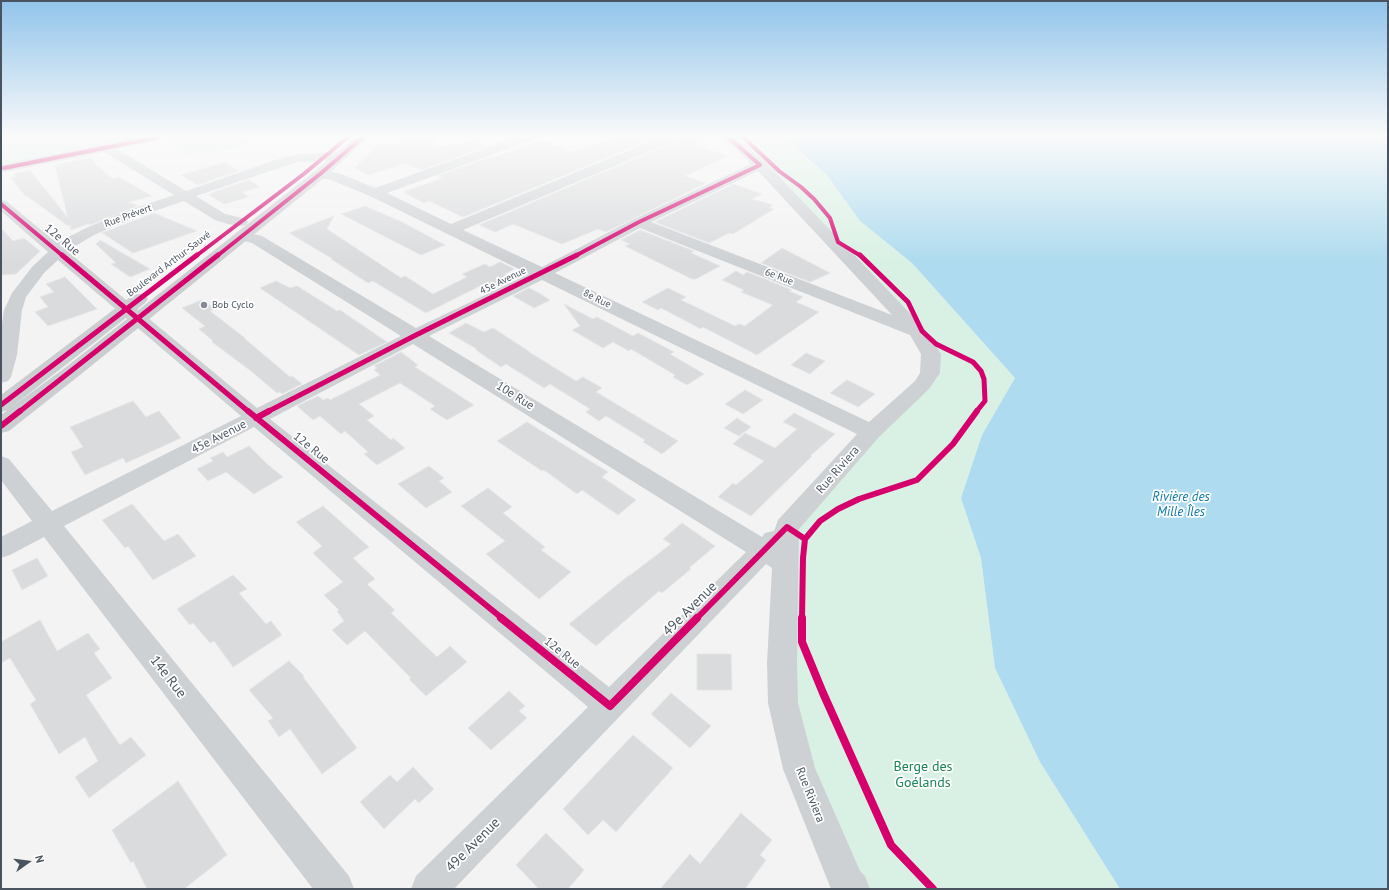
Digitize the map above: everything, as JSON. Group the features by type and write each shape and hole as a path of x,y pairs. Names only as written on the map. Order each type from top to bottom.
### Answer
{"main road":[{"name":"Boulevard Arthur-Sauvé","path":"1,426 132,314 305,179"},
{"name":"Boulevard Arthur-Sauvé","path":"241,229 313,179"},
{"name":"Boulevard Arthur-Sauvé","path":"1,405 132,314"}],"street":[{"name":"10e Rue","path":"158,179 416,335 775,557"},
{"name":"Rue Prévert","path":"1,377 5,367 15,305 32,278 58,251 99,227 234,179"},
{"name":"8e Rue","path":"340,179 452,229 871,432"},
{"path":"375,193 415,179"},
{"path":"452,229 573,179"},
{"name":"45e Avenue","path":"1,548 416,335 543,273 639,222 731,179"},
{"name":"Rue Riviera","path":"773,179 918,332 931,354 930,373 922,385 871,432 787,528"},
{"name":"12e Rue","path":"1,204 256,418 610,706"},
{"name":"6e Rue","path":"639,222 918,332"},
{"name":"14e Rue","path":"1,464 336,889"},
{"name":"49e Avenue","path":"429,889 610,706 775,557 787,528"},
{"name":"Rue Riviera","path":"775,557 783,703 799,769 847,887"}],"green space":[{"name":"Berge des Goélands","path":"768,179 830,179 860,221 912,263 1015,378 982,435 961,498 981,558 995,668 1040,762 1120,889 852,889 799,769 787,527 871,432 928,390 932,354"}],"water":[{"name":"Rivière des Mille Îles","path":"830,179 1388,179 1388,889 1120,889 1040,762 995,668 981,558 961,498 982,435 1015,378 912,263 860,221"}],"building":[{"path":"11,179 37,179 68,218 58,179 122,179 152,196 129,202 138,206 90,225 88,224 71,230 70,225 68,226 25,196"},
{"path":"187,179 216,179 198,185"},
{"path":"441,179 556,179 463,217 429,201 424,203 403,192"},
{"path":"589,179 693,179 706,183 606,232 598,229 562,244 513,224 495,232 479,225"},
{"path":"249,180 260,187 242,192 249,197 224,204 209,195 212,194 211,193"},
{"path":"734,184 762,194 752,199 773,205 769,208 774,209 733,234 729,233 709,243 655,222"},
{"path":"365,206 402,222 445,245 421,255 341,214"},
{"path":"154,213 197,231 133,253 102,233"},
{"path":"334,216 327,229 401,278 405,276 433,294 467,277 462,274 485,264 490,267 500,262 513,268 514,269 505,274 514,279 498,287 493,285 487,287 482,285 426,313 373,281 368,283 331,259 333,259 289,233"},
{"path":"1,228 13,241 24,238 40,251 16,274 1,275"},
{"path":"640,230 694,251 691,253 720,266 696,279 692,279 625,246 630,244 621,240"},
{"path":"100,240 150,269 130,277 111,264 116,263 96,244"},
{"path":"782,248 830,273 810,282 761,263"},
{"path":"736,271 743,275 747,272 792,290 789,291 803,297 796,302 819,312 757,355 703,327 701,329 661,308 658,310 642,302 668,288 686,297 681,300 735,326 739,324 745,326 773,305 741,292 744,290 722,280"},
{"path":"65,277 97,309 48,326 35,312 48,307 40,297 54,292 46,284"},
{"path":"276,281 290,288 297,286 337,311 340,310 387,342 359,355 260,288"},
{"path":"529,288 550,300 534,308 513,296"},
{"path":"202,300 217,309 210,311 245,338 290,377 292,376 302,384 282,394 280,392 277,393 251,371 212,342 213,341 199,329 205,326 182,308"},
{"path":"564,304 593,319 597,317 633,336 638,333 674,352 670,354 704,374 687,385 673,377 675,375 631,349 629,351 613,342 603,348 572,330 580,326"},
{"path":"466,323 484,332 493,328 576,381 583,377 602,388 596,392 678,441 662,454 643,442 645,440 606,416 599,421 586,412 590,409 550,384 544,388 506,364 501,367 476,350 477,349 449,333"},
{"path":"401,352 418,365 415,367 474,405 447,420 430,409 435,406 400,383 359,404 374,416 367,420 391,440 393,438 405,448 377,465 364,454 368,452 345,431 341,434 320,416 313,420 297,406 318,396 323,400 328,398 330,400 380,375 374,370 377,368 374,366"},
{"path":"806,353 825,361 810,374 791,365"},
{"path":"847,380 875,394 858,407 830,393"},
{"path":"745,390 763,400 743,414 725,404"},
{"path":"133,401 146,417 159,411 181,438 126,463 123,458 85,475 71,452 83,447 70,427"},
{"path":"794,413 835,434 810,456 812,456 751,516 718,497 733,483 736,485 764,461 733,444 745,433 775,448 797,429 783,422"},
{"path":"737,418 751,427 739,436 724,428"},
{"path":"527,422 608,472 602,477 636,500 618,515 582,490 577,494 544,470 542,471 497,441"},
{"path":"249,446 283,477 254,494 226,472 208,481 197,469 213,461 210,458 223,452 227,457"},
{"path":"429,466 444,478 439,481 452,492 426,508 398,484"},
{"path":"488,488 512,507 503,513 545,547 541,550 571,572 539,599 486,554 505,541 461,506"},
{"path":"132,504 164,541 178,534 196,556 153,580 128,546 125,548 102,520"},
{"path":"323,506 369,547 353,558 375,579 367,584 395,610 391,613 437,657 450,646 467,662 426,696 409,679 411,678 365,631 347,645 332,630 344,621 337,611 339,610 324,595 343,582 313,553 322,546 296,522"},
{"path":"682,523 715,546 689,568 691,569 662,593 659,591 596,646 569,624 628,576 671,544 663,539"},
{"path":"37,558 48,576 22,590 12,570"},
{"path":"233,575 247,589 239,593 266,624 271,621 282,635 233,667 214,641 210,643 193,623 190,625 177,609"},
{"path":"40,620 57,651 88,633 100,649 94,653 112,678 86,695 120,745 131,737 146,755 89,798 75,777 98,761 85,737 59,754 30,704 36,700 10,658 1,663 1,642"},
{"path":"697,654 731,654 732,690 697,690"},
{"path":"289,661 304,676 303,677 357,748 322,774 290,729 279,737 268,721 273,718 249,690"},
{"path":"509,691 525,706 519,711 527,718 491,750 468,728"},
{"path":"671,693 711,726 690,748 651,714"},
{"path":"633,735 673,768 616,832 603,820 588,835 563,809"},
{"path":"413,767 434,789 419,803 415,799 384,829 360,802 390,775 397,782"},
{"path":"178,781 227,855 184,889 147,889 133,861 131,863 112,830"},
{"path":"741,813 772,840 760,855 766,860 745,889 660,889 690,854 700,864"},
{"path":"546,833 584,870 568,889 539,889 516,865"}],"cycle path":[{"path":"1,405 298,179"},
{"path":"1,426 73,371 314,179"},
{"path":"256,418 416,335 543,273 639,222 731,179"},
{"path":"789,179 814,199 830,218 838,242 860,255 908,302 922,331 936,344 973,362 981,371 984,379 985,401 953,444 917,480 859,499 838,509 820,521 805,539 803,558 802,642 823,693 891,845 933,889"},
{"path":"1,204 256,418 610,706 787,527 805,539"}],"place":[{"name":"Bob Cyclo","path":"204,305"}]}
